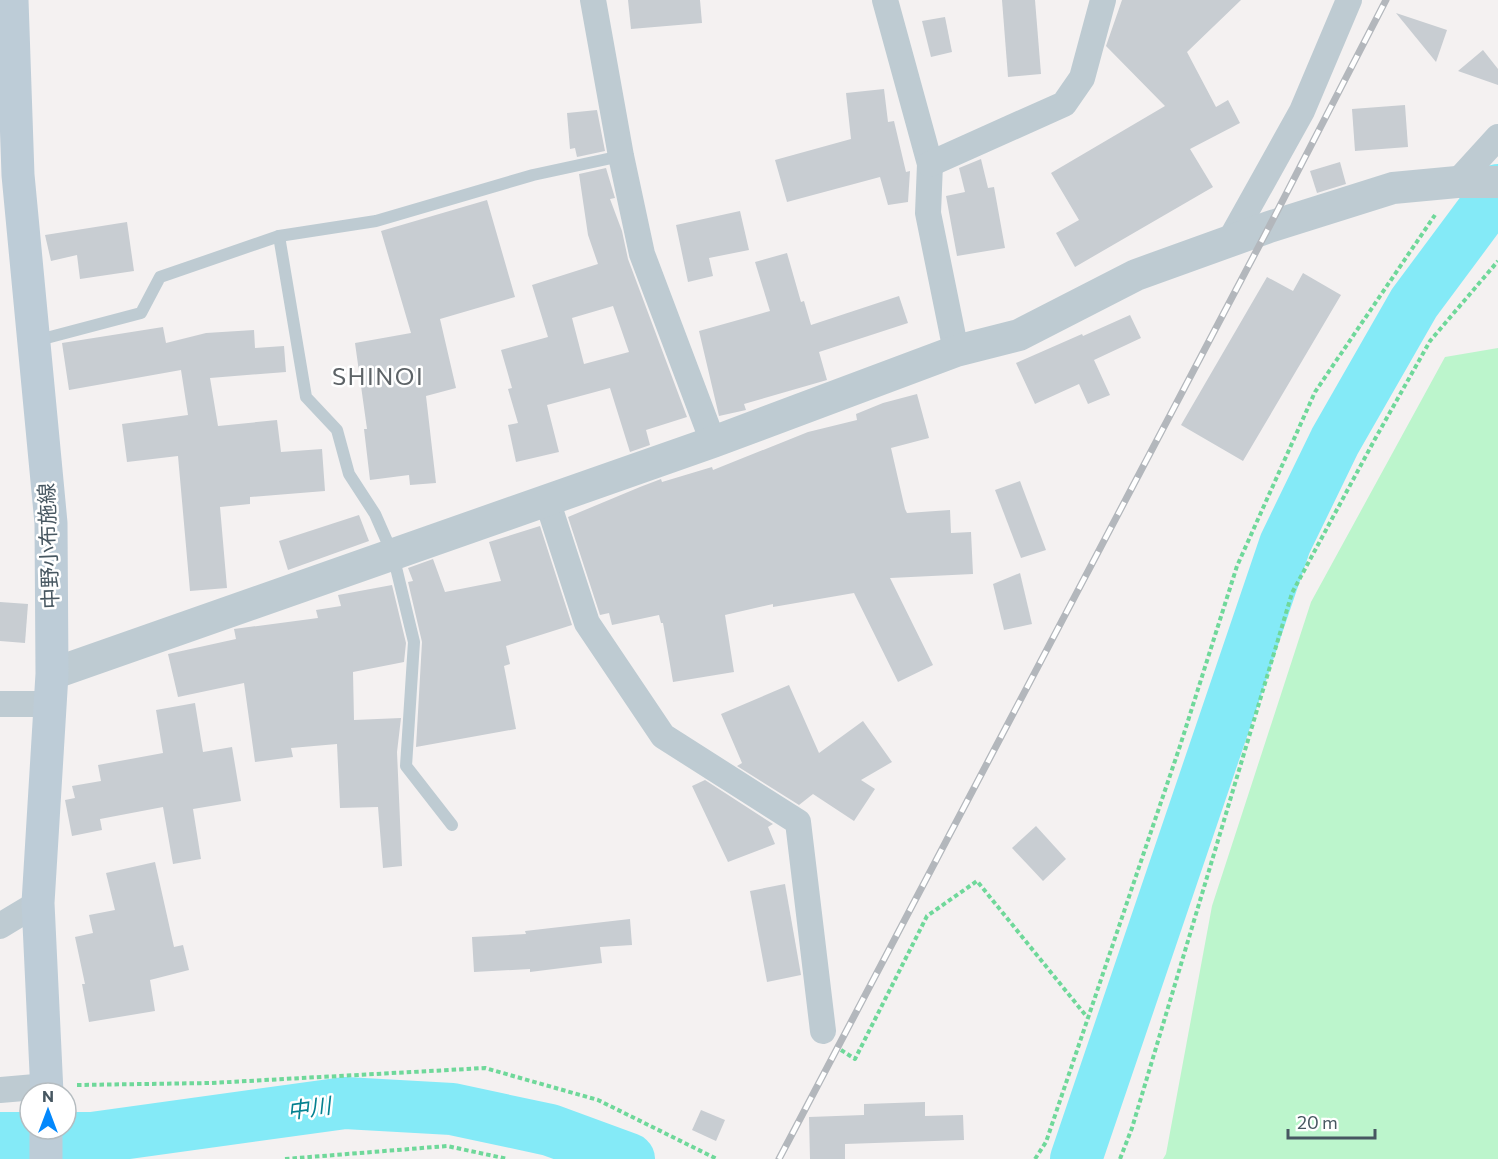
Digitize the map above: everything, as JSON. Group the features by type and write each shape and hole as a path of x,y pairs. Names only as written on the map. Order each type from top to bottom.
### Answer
{"main road":[{"name":"中野小布施線","path":"12,0 9,176 34,342 51,522 51,689 38,903 47,1081"},
{"path":"46,1141 46,1159"}],"street":[{"path":"594,0 621,156 642,254 713,442"},
{"path":"885,0 930,165 928,213 956,351"},
{"path":"930,165 1064,104 1082,78 1103,0"},
{"path":"1229,242 1302,111 1348,0"},
{"path":"1457,182 1498,136"},
{"path":"0,704 51,689 393,555 713,442 956,351 1019,336 1136,275 1269,227 1393,188 1457,182 1498,182"},
{"path":"547,500 587,623 663,736 798,822 823,1031"},
{"path":"0,926 38,903"},
{"path":"0,1090 18,1090"}],"lane":[{"path":"34,342 141,313 160,277 279,236 376,221 534,175 621,156"},
{"path":"279,236 306,397 337,430 349,474 375,514 393,555 414,642 407,722 406,766 452,825"}],"path":[{"path":"1035,1159 1046,1142 1242,555 1315,392 1457,182"},
{"path":"1120,1159 1132,1128 1292,593 1430,341 1498,261"},
{"path":"823,1031 838,1047 855,1059 927,916 977,882 1088,1017"},
{"path":"78,1089 485,1068 598,1100 717,1159"},
{"path":"285,1159 447,1146 508,1159"}],"green space":[{"path":"1498,348 1498,1159 1163,1159 1166,1154 1212,906 1311,602 1445,357"}],"building":[{"path":"628,0 700,0 702,23 631,29"},
{"path":"1002,0 1035,0 1041,74 1008,77"},
{"path":"1122,0 1241,0 1187,52 1216,107 1228,100 1240,123 1190,149 1213,187 1075,267 1056,233 1079,220 1051,173 1165,106 1106,46"},
{"path":"1396,13 1447,30 1436,62"},
{"path":"945,17 952,52 931,57 922,21"},
{"path":"1483,50 1498,69 1498,85 1458,71"},
{"path":"884,89 888,122 894,121 906,172 910,171 908,202 888,205 880,177 787,202 775,160 851,139 846,93"},
{"path":"1405,105 1408,147 1355,151 1352,109"},
{"path":"597,110 605,151 577,157 575,148 570,149 567,113"},
{"path":"981,159 988,188 994,187 1005,248 957,256 946,196 965,192 959,168"},
{"path":"1340,162 1346,184 1317,193 1310,171"},
{"path":"606,168 615,198 610,199 622,231 628,259 687,417 646,430 650,445 630,452 610,388 547,405 559,452 516,462 508,425 518,423 508,389 512,388 501,350 548,337 532,285 598,264 588,235 579,174","holes":["613,306 629,352 584,364 572,318"]},
{"path":"487,200 515,297 440,319 456,388 426,396 436,483 410,485 409,475 370,480 364,429 367,429 355,343 411,333 381,231"},
{"path":"740,211 749,250 709,258 713,276 688,282 676,225"},
{"path":"127,222 134,271 80,279 77,255 51,261 45,235"},
{"path":"787,253 801,302 804,301 811,325 899,296 908,323 819,352 827,380 744,404 746,410 719,416 699,331 770,311 755,262"},
{"path":"1303,273 1341,295 1243,461 1181,425 1267,277 1293,291"},
{"path":"1130,315 1141,338 1094,360 1110,395 1088,404 1079,384 1035,404 1016,363"},
{"path":"163,327 166,343 206,333 254,330 255,348 284,346 286,372 210,378 218,426 277,420 281,452 322,449 325,491 250,497 250,504 220,507 227,588 190,591 178,456 127,462 122,424 188,415 181,370 69,390 62,343"},
{"path":"917,394 929,438 891,448 905,509 907,513 950,510 951,533 971,532 973,574 890,578 933,665 898,682 854,593 773,607 773,604 725,615 734,672 673,682 663,623 659,615 612,625 609,613 600,615 568,517 661,479 662,482 712,467 713,470 808,432 857,420 856,414 883,403"},
{"path":"1020,481 1046,550 1021,558 995,490"},
{"path":"359,515 369,541 288,570 279,541"},
{"path":"540,526 572,625 506,646 510,664 504,666 516,729 416,747 422,642 408,582 413,581 408,568 433,559 445,592 501,581 489,542"},
{"path":"1020,573 1032,624 1004,630 993,584"},
{"path":"392,585 406,643 404,662 353,672 354,720 401,718 397,752 402,866 383,868 378,807 340,808 337,744 291,748 293,757 255,762 244,683 178,697 168,654 236,639 234,629 318,618 316,610 341,606 338,595"},
{"path":"0,602 28,604 25,643 0,641"},
{"path":"789,685 819,753 863,721 892,762 861,780 875,789 854,821 813,794 799,805 737,766 742,763 721,714"},
{"path":"195,703 203,752 232,747 241,801 193,809 201,859 173,864 163,807 100,819 102,830 72,836 65,800 75,798 72,786 101,781 98,765 163,753 156,710"},
{"path":"705,780 773,824 768,827 775,844 728,862 692,786"},
{"path":"1036,826 1066,859 1043,881 1012,848"},
{"path":"155,862 174,947 183,945 189,970 150,980 155,1011 89,1022 82,984 85,984 75,937 93,933 89,915 115,910 106,873"},
{"path":"785,884 801,975 767,982 750,891"},
{"path":"630,919 632,945 600,947 602,963 530,972 530,969 474,972 472,937 526,934 525,931"},
{"path":"925,1102 925,1116 963,1115 964,1140 845,1144 845,1159 810,1159 809,1117 864,1115 864,1104"},
{"path":"701,1110 725,1120 716,1141 692,1130"}],"waterway":[{"path":"1076,1159 1285,544 1335,441 1414,303 1498,190"},
{"name":"中川","path":"0,1138 92,1138 345,1103 452,1109 550,1130 629,1159"},
{"name":"中川","path":"611,1159 613,1154"}],"railway":[{"path":"779,1159 1386,0"}],"district":[{"name":"SHINOI","path":"378,377"}]}
